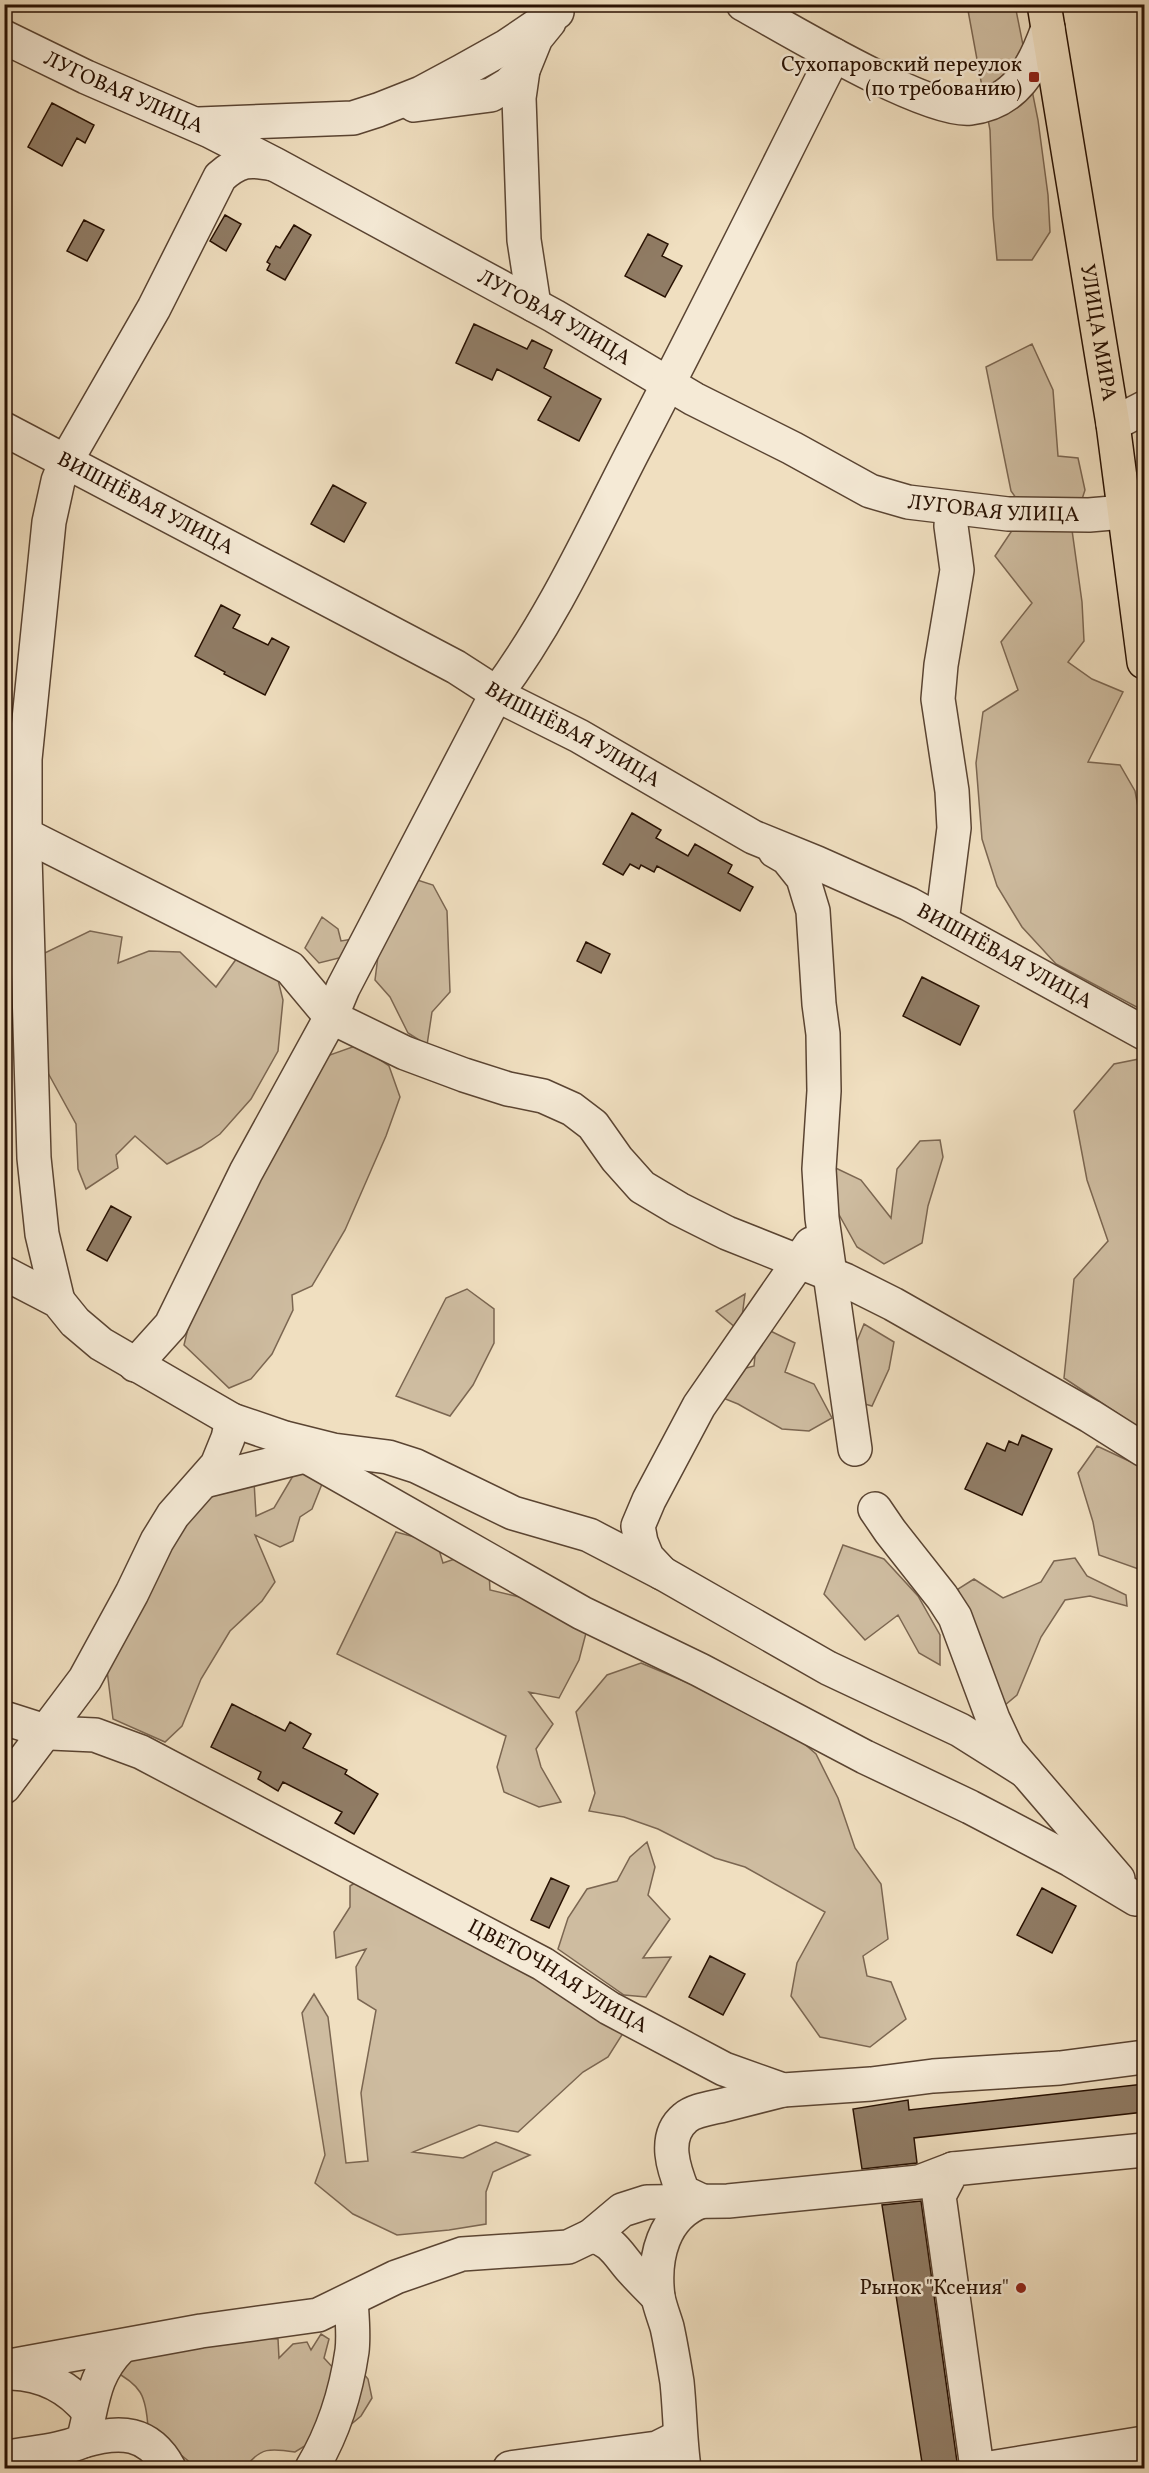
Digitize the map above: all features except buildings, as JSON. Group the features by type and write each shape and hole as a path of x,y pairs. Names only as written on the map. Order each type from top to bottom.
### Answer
{"main road":[{"name":"УЛИЦА МИРА","path":"1046,11 1113,424 1144,662"}],"street":[{"path":"743,4 834,55 929,99 969,109 995,102 1018,85 1036,61 1046,11"},
{"path":"534,305 524,240 519,98 523,70 536,38 560,8"},
{"path":"194,124 353,118 421,93 507,46 560,8"},
{"name":"ЛУГОВАЯ УЛИЦА","path":"4,37 86,77 194,124 276,165 534,305 669,385 870,491 908,502 1008,514 1124,513"},
{"path":"135,1365 171,1325 246,1172 331,1017 343,988 497,693 520,662 570,576 669,385 834,55"},
{"path":"378,110 490,95 509,84 523,70"},
{"path":"58,1301 42,1234 34,1158 15,830 26,759 50,522 58,481 66,461 154,308 220,177 234,165 244,162 255,160 276,165"},
{"path":"1113,424 1144,408"},
{"name":"ВИШНЁВАЯ УЛИЦА","path":"4,429 456,667 497,693 579,736 753,837 817,863 942,922 1144,1033"},
{"path":"942,922 954,828 952,791 938,699 941,665 957,570 951,526 952,509"},
{"path":"15,830 92,866 290,968 331,1017 405,1053 508,1089 543,1096 572,1109 593,1125 616,1159 642,1187 679,1209 728,1233 831,1275 903,1310 1090,1416 1144,1450"},
{"path":"753,837 787,858 803,878 813,911 823,1034 824,1091 819,1169 822,1218 855,1449"},
{"path":"662,1573 647,1557 638,1526 649,1500 699,1406 809,1249 822,1218"},
{"path":"4,1273 58,1301 75,1322 101,1344 232,1420 319,1452 582,1613 970,1807 1071,1860 1140,1905"},
{"path":"4,1787 85,1678 132,1593 152,1550 173,1515 217,1465 228,1438 232,1420"},
{"path":"204,1480 319,1452 388,1457 416,1466 513,1513 589,1535 662,1573 828,1668 960,1730 1024,1771"},
{"path":"875,1509 955,1617 993,1719 1008,1751 1140,1905"},
{"name":"ЦВЕТОЧНАЯ УЛИЦА","path":"4,1718 46,1731 95,1735 160,1762 239,1806 350,1861 524,1954 609,2008 724,2069 783,2090 871,2084 933,2076 1060,2068 1144,2057"},
{"path":"702,2201 683,2192 674,2169 672,2151 674,2131 685,2118 706,2109 783,2090"},
{"path":"4,2367 120,2348 201,2331 318,2315 396,2277 462,2254 568,2247 591,2236 622,2211 647,2202 728,2201 918,2182 953,2169 1144,2150"},
{"path":"953,2169 939,2196 977,2469"},
{"path":"510,2469 657,2448 682,2453 677,2383 668,2330 658,2297 657,2268 661,2247 669,2226 679,2213 702,2201"},
{"path":"591,2236 602,2238 615,2248 628,2266 658,2297"},
{"path":"312,2469 323,2449 342,2402 352,2349 351,2300"},
{"path":"4,2458 38,2451 62,2450 86,2427 91,2398 101,2373 109,2359 120,2348"},
{"path":"4,2373 29,2373 55,2382 77,2398 86,2427"},
{"path":"86,2427 107,2434 133,2435 161,2453 169,2469"},
{"path":"990,2469 1125,2453"}],"shaded area":[{"path":"967,5 1015,5 1038,120 1048,195 1050,232 1032,260 997,260 990,130"},
{"path":"1032,344 1053,390 1058,456 1078,458 1085,490 1072,530 1082,602 1084,641 1068,662 1092,679 1123,692 1088,762 1120,765 1135,791 1144,838 1144,1011 1056,964 1022,927 997,886 982,839 976,763 983,712 1018,690 1001,642 1032,603 995,556 1013,529 1029,516 1011,491 986,367"},
{"path":"408,877 433,885 447,911 450,992 432,1012 427,1045 408,1033 390,997 375,980 379,948 319,963 305,948 322,917 338,929 341,941 371,936"},
{"path":"90,931 122,937 118,963 149,951 180,952 216,987 237,958 276,972 283,1000 278,1051 251,1099 220,1134 201,1147 167,1164 135,1136 116,1155 118,1168 86,1189 78,1169 76,1124 42,1062 15,998 5,997 5,968 16,967"},
{"path":"358,1045 389,1066 400,1097 386,1136 345,1230 312,1286 292,1295 293,1310 272,1354 251,1379 229,1388 184,1345 195,1299 324,1057"},
{"path":"1144,1058 1144,1431 1064,1378 1074,1279 1108,1241 1087,1180 1074,1111 1114,1064"},
{"path":"940,1140 943,1157 928,1206 922,1243 884,1264 857,1247 837,1211 823,1162 861,1180 891,1218 897,1169 920,1141"},
{"path":"467,1289 494,1309 494,1343 473,1385 450,1416 396,1396 446,1298"},
{"path":"745,1294 742,1317 795,1343 785,1372 814,1384 832,1418 809,1431 782,1429 738,1404 708,1392 724,1374 754,1366 756,1345 716,1311"},
{"path":"864,1324 894,1342 889,1369 872,1406 861,1403 852,1353"},
{"path":"1097,1446 1144,1468 1144,1571 1099,1555 1093,1522 1078,1473"},
{"path":"300,1464 322,1484 312,1509 300,1517 293,1541 280,1547 255,1535 275,1582 262,1601 230,1631 201,1679 182,1726 165,1742 113,1719 107,1670 114,1621 208,1486 254,1481 256,1516 274,1508"},
{"path":"396,1532 437,1543 443,1563 469,1554 489,1572 490,1590 540,1602 586,1633 579,1660 559,1698 529,1692 553,1724 536,1749 541,1767 561,1802 539,1807 504,1792 497,1767 506,1736 337,1654"},
{"path":"843,1545 884,1559 918,1596 940,1635 940,1665 919,1653 898,1615 865,1640 824,1594"},
{"path":"1075,1558 1087,1576 1126,1595 1127,1606 1090,1596 1065,1600 1041,1637 1017,1695 999,1710 974,1647 958,1589 974,1579 1003,1598 1041,1582 1054,1561"},
{"path":"641,1663 691,1684 763,1708 816,1754 838,1798 855,1848 881,1884 888,1939 863,1956 867,1976 891,1982 906,2019 870,2047 820,2037 791,1996 797,1963 825,1912 745,1867 715,1858 658,1829 624,1817 589,1811 595,1793 576,1712 607,1675"},
{"path":"647,1842 655,1867 648,1895 670,1919 643,1958 671,1957 646,1997 624,1995 558,1949 568,1918 587,1889 617,1881 630,1857"},
{"path":"364,1877 625,2030 608,2057 583,2072 518,2132 479,2125 413,2152 463,2158 496,2142 530,2155 493,2172 486,2192 486,2224 397,2235 353,2214 315,2183 325,2155 302,2013 314,1994 328,2017 346,2163 368,2161 361,2093 376,2010 358,1999 356,1967 366,1949 336,1958 334,1932 350,1907 350,1886"},
{"path":"321,2334 329,2339 324,2358 336,2371 359,2368 368,2379 372,2398 361,2416 343,2431 316,2439 295,2452 273,2450 261,2453 245,2468 197,2468 148,2428 146,2407 140,2392 130,2381 112,2370 118,2359 261,2338 278,2339 279,2358 293,2344 307,2342 311,2350"}],"place":[{"name":"Сухопаровский переулок (по требованию)","path":"1034,77"},
{"name":"Рынок \"Ксения\"","path":"1021,2288"}]}
